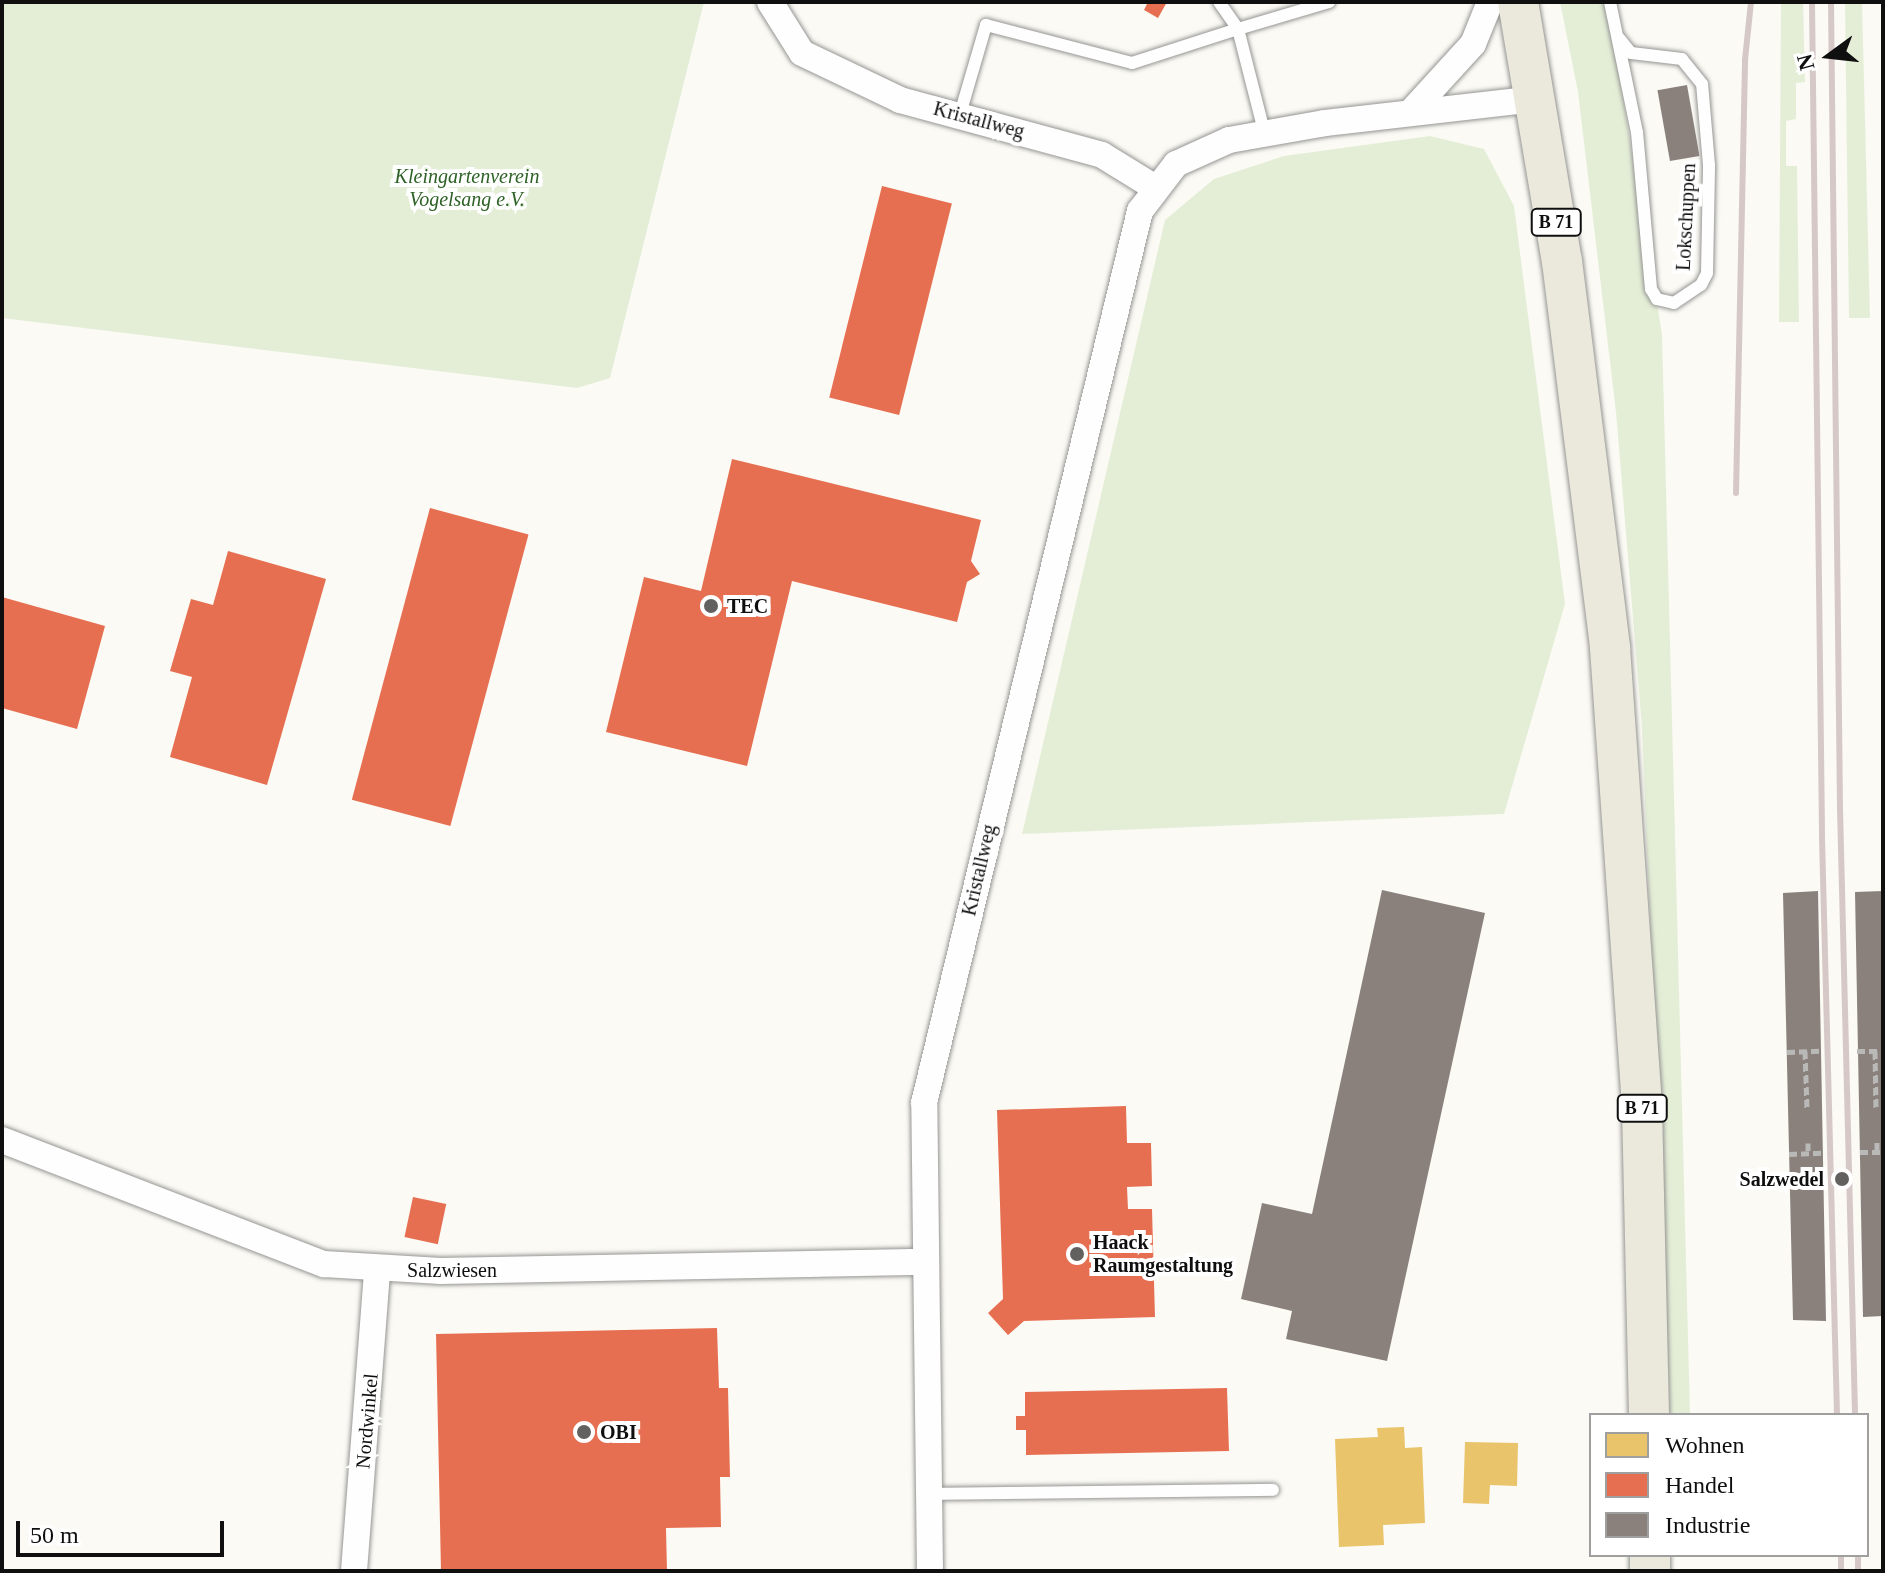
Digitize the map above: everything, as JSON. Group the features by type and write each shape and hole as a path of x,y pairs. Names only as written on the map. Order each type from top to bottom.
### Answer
{"main road":[{"name":"B 71","path":"1518,2 1570,317 1610,648 1642,1107 1649,1413"}],"street":[{"name":"Kristallweg","path":"770,2 802,53 900,100 1102,155 1154,187"},
{"path":"1410,113 1458,65 1482,28 1490,2"},
{"name":"Kristallweg","path":"930,1571 924,1103 1130,240 1154,187 1190,156 1264,131 1535,99"},
{"name":"Salzwiesen","path":"2,1140 272,1247 324,1264 377,1270 925,1262"},
{"name":"Nordwinkel","path":"354,1571 377,1270"}],"lane":[{"path":"1219,2 1238,29 1264,131"},
{"path":"960,114 986,25 1132,63 1329,2"},
{"name":"Lokschuppen","path":"1610,2 1646,196 1651,289 1657,299 1674,303 1701,285 1707,273 1709,165 1702,84 1682,59 1631,53 1619,38"},
{"path":"929,1494 1273,1490"}],"path":[{"path":"1805,1051 1807,1109"},
{"path":"1787,1052 1821,1051"},
{"path":"1857,1051 1883,1051"},
{"path":"1875,1051 1876,1109"},
{"path":"1860,1152 1880,1152 1877,1142"},
{"path":"1808,1143 1808,1154"},
{"path":"1789,1154 1823,1153"}],"green space":[{"name":"Kleingartenverein Vogelsang e.V.","path":"2,2 704,2 610,378 577,388 2,318"},
{"path":"1560,2 1607,2 1662,334 1690,1413 1670,1413 1642,727 1616,412 1578,92"},
{"path":"1781,2 1803,2 1805,82 1796,83 1796,119 1786,121 1786,166 1797,166 1799,322 1779,322"},
{"path":"1845,2 1862,2 1870,318 1849,318"},
{"path":"1430,136 1484,149 1514,206 1565,604 1504,814 1022,834 1165,220 1214,179 1284,156"}],"building: Wohnen":[{"path":"1404,1427 1405,1448 1422,1447 1425,1523 1383,1525 1384,1545 1339,1547 1335,1439 1378,1437 1377,1428"},
{"path":"1465,1442 1518,1443 1517,1486 1490,1485 1489,1504 1463,1503"}],"building: Handel":[{"path":"1148,2 1167,2 1158,18 1144,10"},
{"path":"882,186 952,203 899,415 829,398"},
{"name":"TEC","path":"732,459 981,520 971,561 980,574 967,582 957,622 792,581 747,766 606,732 644,577 701,591"},
{"path":"430,508 529,534 450,826 352,800"},
{"path":"228,551 326,579 267,785 170,757 192,677 170,671 191,599 213,605"},
{"path":"2,597 105,626 77,729 2,708"},
{"name":"Haack Raumgestaltung","path":"1126,1106 1127,1143 1151,1143 1152,1186 1127,1187 1128,1209 1152,1209 1155,1317 1024,1321 1008,1335 988,1313 1003,1299 997,1110"},
{"path":"413,1197 446,1204 438,1244 404,1237"},
{"name":"OBI","path":"717,1328 719,1388 728,1388 730,1477 720,1477 721,1527 666,1528 667,1571 441,1571 436,1334"},
{"path":"1227,1388 1229,1451 1026,1455 1026,1430 1016,1430 1016,1416 1025,1416 1025,1392"}],"building: Industrie":[{"path":"1687,85 1700,156 1670,161 1657,90"},
{"path":"1382,890 1485,913 1387,1361 1286,1339 1292,1311 1241,1299 1262,1203 1312,1214"},
{"path":"1818,891 1826,1321 1793,1320 1783,893"},
{"path":"1883,891 1883,1316 1863,1317 1855,892"}],"railway":[{"path":"1736,493 1745,60 1751,2"},
{"path":"1812,2 1822,838 1837,1413"},
{"path":"1831,2 1840,808 1855,1413"},
{"path":"1841,1557 1841,1571"},
{"path":"1858,1557 1858,1571"}],"place":[{"name":"TEC","path":"711,606"},
{"name":"Salzwedel","path":"1842,1179"},
{"name":"Haack Raumgestaltung","path":"1077,1254"},
{"name":"OBI","path":"584,1432"}]}
